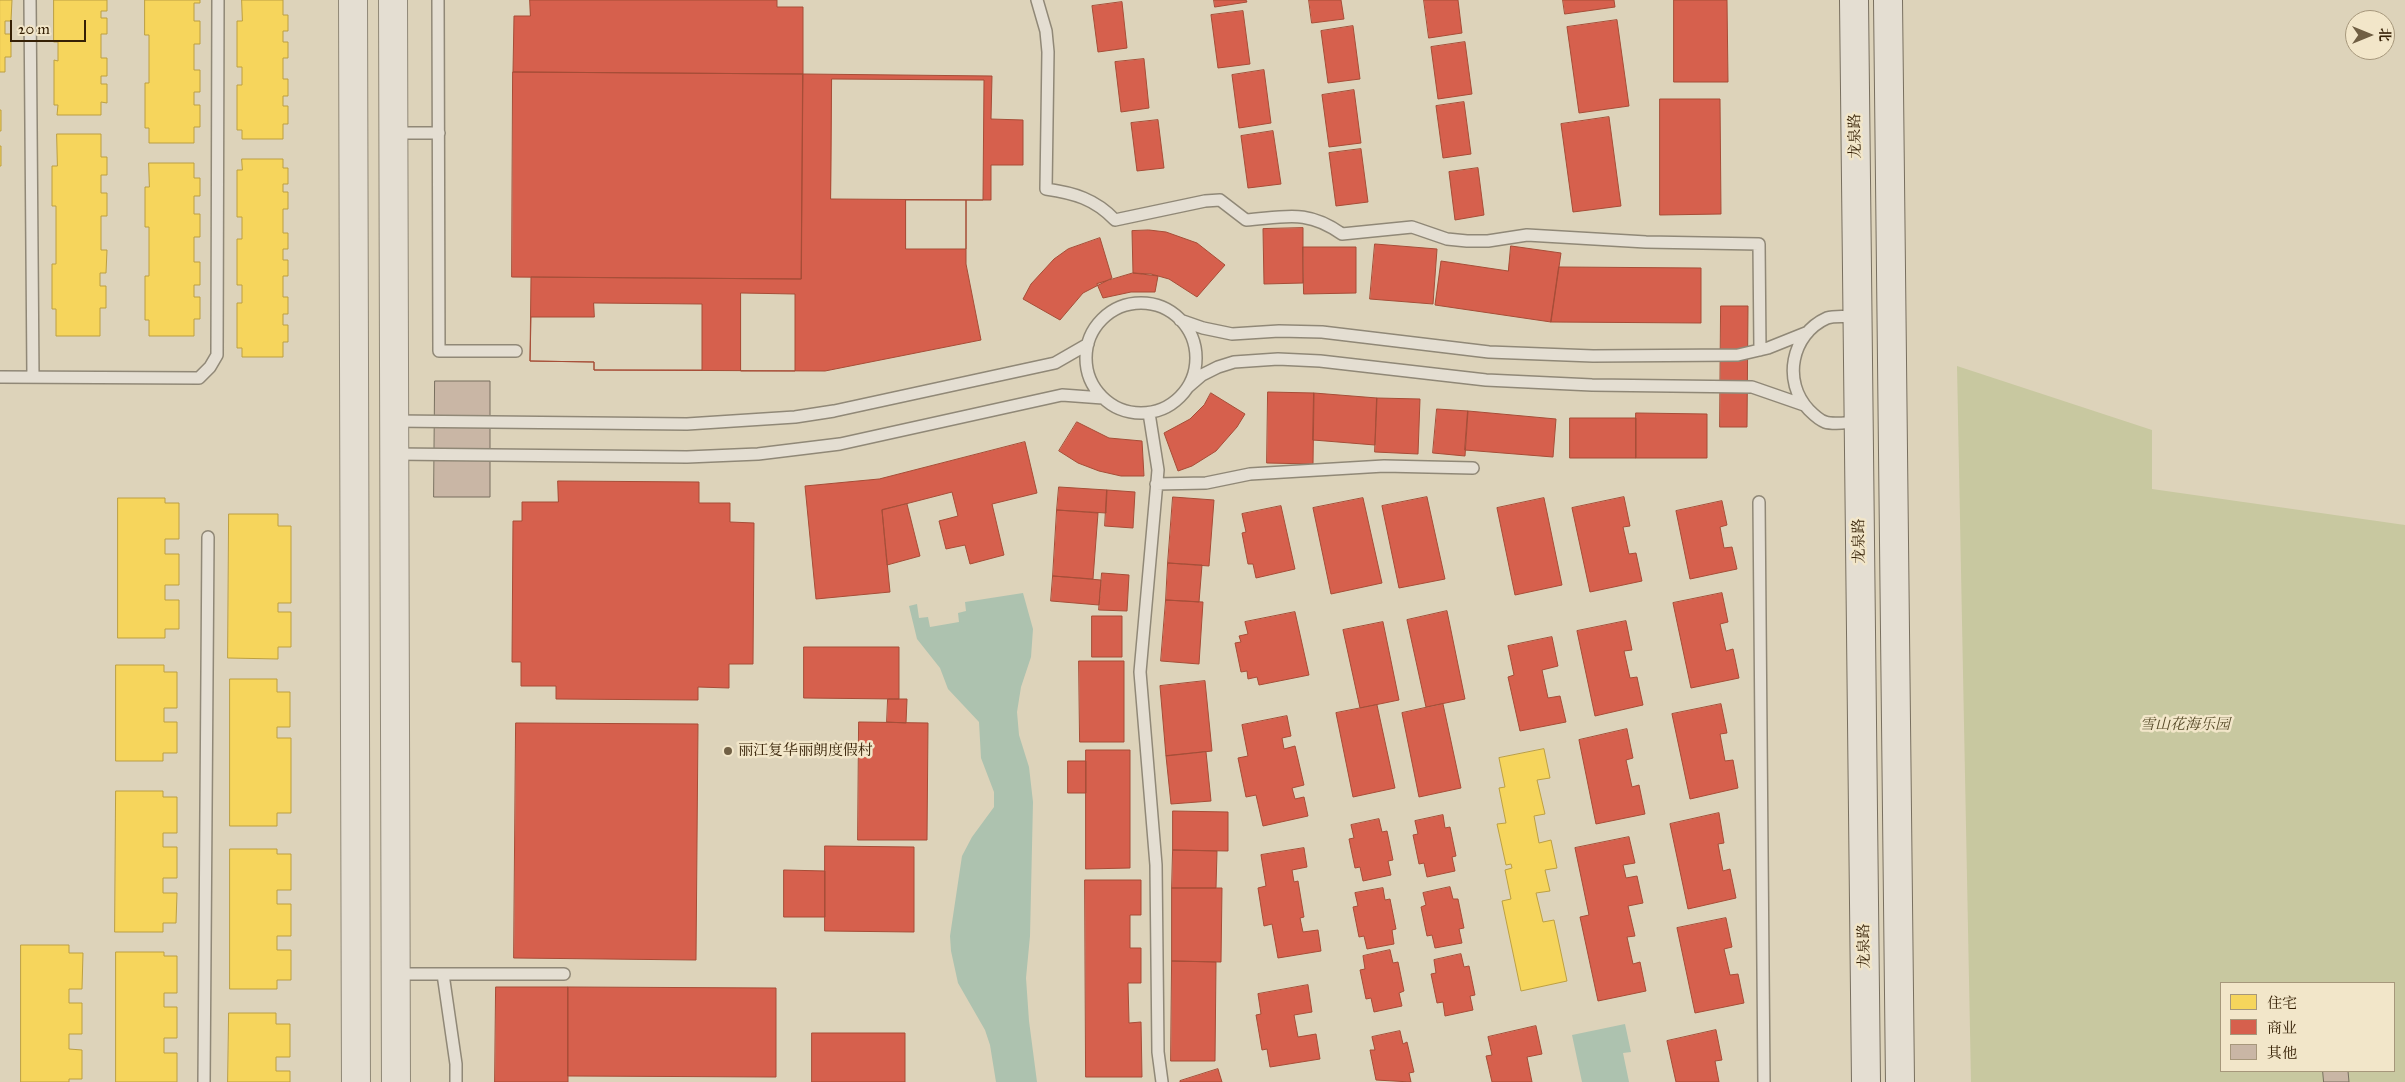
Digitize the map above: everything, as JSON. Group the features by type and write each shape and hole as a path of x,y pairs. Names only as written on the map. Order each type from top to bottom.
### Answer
{"street":[{"path":"353,0 356,1082"},
{"path":"393,0 396,1082"},
{"name":"龙泉路","path":"1854,0 1866,1082"},
{"path":"1888,0 1900,1082"}],"lane":[{"path":"30,0 33,377"},
{"path":"0,376 199,378 217,355 218,0"},
{"path":"438,0 439,351 516,351"},
{"path":"1037,0 1046,31 1048,52 1046,189 1085,197 1106,210 1115,220 1205,201 1220,200 1246,220 1301,215 1317,220 1342,234 1412,226 1447,239 1467,241 1488,241 1527,235 1646,242 1759,244 1760,350"},
{"path":"393,133 439,133"},
{"path":"1188,387 1195,361 1194,346 1189,333 1180,320 1169,311 1156,305 1141,303 1127,305 1113,310 1102,319 1093,331 1088,344 1086,359 1088,374 1094,387 1103,398 1115,407 1128,412 1149,412 1169,406 1202,375 1218,367 1234,362 1278,359 1320,361 1486,380 1592,385 1752,387 1804,405 1825,422 1859,422"},
{"path":"1180,320 1202,328 1232,334 1279,331 1322,332 1498,352 1592,356 1738,355 1789,341 1808,332 1818,323 1830,317 1858,317"},
{"path":"1804,405 1798,394 1793,367 1795,354 1808,332"},
{"path":"394,421 687,424 795,417 834,411 1055,364 1088,344"},
{"path":"394,454 687,457 758,454 840,444 1062,395 1103,398"},
{"path":"1149,412 1158,470 1140,672 1156,865 1158,1052 1162,1082"},
{"path":"1156,484 1206,483 1250,474 1384,466 1473,468"},
{"path":"1759,502 1764,1082"},
{"path":"204,1082 208,537"},
{"path":"395,974 564,974"},
{"path":"443,974 456,1064 456,1082"}],"green space":[{"name":"雪山花海乐园","path":"1957,366 2152,430 2152,489 2405,525 2405,1082 1971,1082"}],"shaded area":[{"path":"1023,593 1033,629 1031,657 1021,687 1017,712 1019,735 1029,767 1033,802 1030,936 1026,978 1029,1021 1037,1082 996,1082 990,1045 985,1030 958,983 951,951 950,936 962,856 972,837 994,807 994,792 981,758 979,722 948,689 940,668 917,639 909,606 917,604 919,618 928,617 930,627 959,622 958,613 966,611 965,602"},
{"path":"1625,1024 1631,1052 1623,1053 1629,1082 1582,1082 1572,1035"}],"building: 住宅":[{"path":"0,0 12,0 11,21 5,21 5,34 11,34 11,57 5,57 5,72 0,72"},
{"path":"54,0 107,0 107,11 101,11 101,18 107,18 107,34 101,34 101,58 107,58 107,76 101,76 101,84 107,84 107,103 101,102 101,115 57,115 58,105 54,105 54,60 58,61 58,42 54,42"},
{"path":"145,0 200,0 200,3 194,3 194,21 200,21 200,44 194,44 194,70 200,70 200,92 194,92 194,105 200,105 200,127 194,127 194,143 149,143 149,128 145,128 145,83 149,83 149,35 145,35"},
{"path":"242,0 283,0 283,15 288,15 288,31 283,31 283,42 288,42 288,58 283,58 283,79 288,79 288,96 283,96 283,106 288,106 288,124 283,124 283,139 242,139 242,130 237,130 237,85 242,85 242,67 237,67 237,21 242,21"},
{"path":"1,110 1,131 0,131"},
{"path":"57,134 101,134 101,157 107,157 107,175 101,175 101,193 107,193 107,216 101,216 101,250 107,250 106,273 100,273 100,286 106,286 106,308 100,308 100,336 56,336 56,309 52,309 52,264 56,264 56,206 52,206 52,166 57,166"},
{"path":"1,146 1,166 0,166"},
{"path":"242,159 283,159 283,168 288,168 288,184 283,184 283,192 288,192 288,209 283,209 283,233 288,233 288,249 283,249 283,260 288,260 288,276 283,276 283,297 288,297 288,314 283,314 283,325 288,325 288,342 283,342 283,357 242,357 242,348 237,348 237,303 242,303 242,285 237,285 237,239 242,239 242,217 237,217 237,170 242,170"},
{"path":"149,163 194,163 194,178 200,178 200,196 194,196 194,214 200,214 200,237 194,237 194,262 200,262 200,285 194,285 194,297 200,297 200,319 194,319 194,336 149,336 149,320 145,320 145,276 149,276 149,227 145,227 145,187 149,187"},
{"path":"118,498 165,498 165,503 179,503 179,539 165,539 165,554 179,554 179,585 165,585 165,600 179,600 179,629 165,629 165,638 118,638"},
{"path":"229,514 278,514 278,526 291,526 291,603 278,603 278,612 291,612 291,647 278,647 278,659 228,658"},
{"path":"116,665 164,665 164,672 177,672 177,708 164,708 164,722 177,722 177,753 163,753 163,761 116,761"},
{"path":"230,679 277,679 277,692 290,692 290,727 277,727 277,738 291,738 291,813 277,813 277,826 230,826"},
{"path":"1544,749 1550,778 1537,780 1545,814 1534,816 1539,843 1551,840 1557,868 1545,870 1550,891 1536,893 1543,922 1554,920 1567,981 1521,991 1502,901 1511,899 1505,870 1512,868 1511,864 1506,865 1497,824 1506,823 1499,788 1505,787 1499,758"},
{"path":"116,791 163,791 163,797 177,797 177,833 163,833 163,847 177,847 177,878 163,878 163,893 177,893 176,923 163,923 163,932 115,932"},
{"path":"230,849 277,849 277,854 291,854 291,890 277,890 277,904 291,904 291,936 277,936 277,950 291,950 291,980 277,980 277,989 230,989"},
{"path":"21,945 69,945 69,953 83,953 82,989 69,989 69,1003 82,1003 82,1034 69,1034 69,1049 82,1050 82,1079 69,1079 69,1082 21,1082"},
{"path":"116,952 164,952 164,956 177,956 177,993 164,993 164,1007 177,1007 177,1038 164,1038 164,1053 177,1053 177,1082 116,1082"},
{"path":"229,1013 276,1013 276,1024 290,1024 290,1057 276,1057 276,1071 290,1071 290,1082 228,1082"}],"building: 商业":[{"path":"530,0 777,0 777,7 803,7 803,74 513,72 514,16 530,16"},
{"path":"1214,0 1246,0 1247,2 1215,7"},
{"path":"1309,0 1341,0 1344,19 1312,23"},
{"path":"1424,0 1458,0 1462,33 1429,38"},
{"path":"1563,0 1614,0 1615,7 1565,14"},
{"path":"1674,0 1727,0 1728,82 1674,82"},
{"path":"1122,2 1127,48 1098,52 1092,6"},
{"path":"1243,11 1250,64 1218,68 1211,15"},
{"path":"1617,20 1629,106 1579,113 1567,27"},
{"path":"1353,26 1360,79 1328,83 1321,31"},
{"path":"1465,42 1472,94 1438,99 1431,47"},
{"path":"1144,59 1149,108 1121,112 1115,62"},
{"path":"1264,70 1271,123 1239,128 1232,75"},
{"path":"513,72 803,74 801,279 512,277"},
{"path":"803,74 992,76 991,119 1023,120 1023,165 991,165 991,200 966,200 966,264 981,340 825,371 594,370 594,362 530,361 531,277 801,279"},
{"path":"832,79 984,80 983,200 831,199"},
{"path":"1354,90 1361,143 1329,147 1322,95"},
{"path":"1660,99 1720,99 1721,214 1660,215"},
{"path":"1464,102 1471,154 1443,158 1436,106"},
{"path":"1609,117 1621,206 1573,212 1561,124"},
{"path":"1158,120 1164,168 1137,171 1131,123"},
{"path":"1273,131 1281,184 1248,188 1241,136"},
{"path":"1361,149 1368,202 1336,206 1329,153"},
{"path":"1478,168 1484,215 1455,220 1449,172"},
{"path":"906,200 966,200 966,249 906,249"},
{"path":"1303,228 1303,283 1264,284 1263,229"},
{"path":"1132,231 1166,232 1197,243 1225,265 1197,297 1169,279 1151,274 1133,273"},
{"path":"1100,238 1112,278 1083,293 1060,320 1023,299 1031,284 1054,259 1068,249"},
{"path":"1375,244 1437,249 1433,304 1370,299"},
{"path":"1511,246 1561,253 1551,322 1435,305 1441,261 1508,271"},
{"path":"1303,247 1356,247 1356,293 1304,294"},
{"path":"1559,267 1701,268 1701,323 1551,322"},
{"path":"1133,273 1158,276 1155,292 1131,292 1103,298 1097,284"},
{"path":"741,293 795,294 795,371 741,371"},
{"path":"594,303 702,304 702,370 594,370 594,362 530,361 531,317 594,317"},
{"path":"1721,306 1748,306 1747,427 1720,427"},
{"path":"1268,392 1314,393 1313,464 1267,463"},
{"path":"1211,393 1245,414 1237,427 1216,451 1192,466 1178,471 1164,433 1190,419 1204,405"},
{"path":"1314,393 1377,398 1375,445 1313,440"},
{"path":"1377,398 1420,399 1418,454 1375,452"},
{"path":"1437,409 1468,411 1465,456 1433,453"},
{"path":"1468,411 1556,419 1553,457 1465,450"},
{"path":"1636,413 1707,414 1707,458 1636,458"},
{"path":"1570,418 1636,418 1636,458 1570,458"},
{"path":"1077,422 1109,438 1142,441 1144,476 1121,476 1099,471 1078,463 1059,451"},
{"path":"1025,442 1037,493 992,504 1004,555 970,564 965,545 946,549 939,521 958,516 952,492 882,510 890,592 816,599 805,486 879,479"},
{"path":"558,481 699,482 699,503 730,503 730,522 754,523 753,664 729,664 729,688 698,687 698,700 556,699 556,686 521,686 521,662 512,662 513,521 522,521 522,502 558,502"},
{"path":"1059,487 1107,490 1106,513 1057,510"},
{"path":"1107,490 1135,492 1133,528 1105,526"},
{"path":"1173,497 1214,500 1209,566 1168,563"},
{"path":"1427,497 1445,579 1399,588 1382,506"},
{"path":"1624,497 1630,526 1623,527 1629,554 1636,553 1642,581 1590,592 1572,508"},
{"path":"1363,498 1382,583 1331,594 1313,508"},
{"path":"1544,498 1562,585 1515,595 1497,508"},
{"path":"1722,501 1727,525 1720,527 1724,548 1732,547 1737,569 1690,579 1676,511"},
{"path":"907,504 920,556 887,565 882,510"},
{"path":"1281,506 1295,569 1256,578 1253,564 1248,564 1242,533 1246,532 1242,514"},
{"path":"1057,510 1098,513 1093,579 1053,576"},
{"path":"1168,563 1202,565 1199,602 1166,600"},
{"path":"1102,573 1129,575 1127,611 1099,610"},
{"path":"1053,576 1101,580 1099,605 1051,601"},
{"path":"1722,593 1728,622 1720,624 1726,651 1733,649 1739,678 1691,688 1673,603"},
{"path":"1166,600 1203,602 1199,664 1161,661"},
{"path":"1447,611 1465,699 1426,707 1407,620"},
{"path":"1295,612 1309,675 1259,685 1257,677 1248,679 1247,671 1241,672 1235,643 1241,642 1239,636 1248,634 1245,622"},
{"path":"1092,616 1122,616 1122,657 1092,657"},
{"path":"1626,621 1632,650 1624,651 1630,678 1637,677 1643,705 1595,716 1577,631"},
{"path":"1383,622 1399,700 1360,708 1343,630"},
{"path":"1552,637 1558,666 1542,670 1548,698 1560,696 1566,722 1520,731 1508,677 1514,675 1508,646"},
{"path":"804,647 899,647 899,699 804,698"},
{"path":"1079,661 1124,661 1124,742 1080,742"},
{"path":"1205,681 1212,751 1166,756 1160,686"},
{"path":"888,699 907,699 906,723 887,722"},
{"path":"1443,704 1461,788 1419,797 1402,713"},
{"path":"1721,704 1727,733 1720,734 1725,761 1733,760 1738,788 1690,799 1672,714"},
{"path":"1377,705 1395,788 1353,797 1336,713"},
{"path":"1287,716 1291,736 1282,738 1284,749 1295,746 1304,785 1292,788 1295,799 1304,797 1308,816 1263,826 1256,795 1246,797 1238,758 1248,756 1242,725"},
{"path":"859,722 928,723 927,840 858,840"},
{"path":"516,723 698,724 696,960 514,958"},
{"path":"1627,729 1633,758 1626,760 1632,787 1639,785 1645,814 1596,824 1579,740"},
{"path":"1086,750 1130,750 1130,868 1086,869"},
{"path":"1206,752 1211,801 1171,804 1166,756"},
{"path":"1068,761 1086,761 1086,793 1068,793"},
{"path":"1173,811 1228,812 1228,851 1173,850"},
{"path":"1719,813 1724,843 1718,844 1723,871 1730,869 1736,898 1688,909 1670,824"},
{"path":"1443,815 1445,828 1450,827 1456,856 1452,857 1455,871 1427,877 1424,863 1419,864 1413,835 1418,834 1415,821"},
{"path":"1379,819 1382,832 1387,831 1393,860 1388,861 1391,875 1363,881 1360,867 1355,868 1349,839 1354,838 1351,825"},
{"path":"1629,837 1635,863 1623,865 1626,878 1637,876 1643,903 1628,906 1635,936 1627,937 1633,964 1640,962 1646,991 1598,1001 1580,917 1589,915 1575,848"},
{"path":"825,846 914,847 914,932 825,931"},
{"path":"1304,848 1307,867 1292,870 1294,882 1298,881 1304,917 1300,918 1303,932 1318,930 1321,951 1278,958 1272,924 1264,926 1258,888 1266,886 1261,855"},
{"path":"1173,850 1217,851 1216,888 1172,888"},
{"path":"784,870 825,871 825,917 784,917"},
{"path":"1085,880 1141,880 1141,915 1130,915 1130,948 1141,948 1141,983 1128,983 1129,1023 1141,1022 1142,1077 1086,1077"},
{"path":"1450,887 1453,899 1458,899 1464,928 1459,929 1462,943 1435,948 1432,935 1427,936 1421,907 1426,905 1423,893"},
{"path":"1172,888 1222,888 1221,962 1172,961"},
{"path":"1383,888 1385,900 1390,899 1396,929 1392,930 1394,944 1367,949 1364,936 1359,937 1353,907 1358,906 1355,893"},
{"path":"1726,918 1732,947 1724,949 1730,975 1738,974 1744,1003 1695,1013 1677,928"},
{"path":"1390,950 1393,963 1398,962 1404,991 1399,993 1402,1006 1374,1012 1371,998 1366,999 1360,970 1365,969 1363,956"},
{"path":"1461,954 1464,967 1469,966 1475,995 1470,996 1473,1010 1445,1016 1443,1002 1437,1003 1431,974 1436,973 1434,960"},
{"path":"1172,961 1216,962 1215,1061 1171,1061"},
{"path":"1308,985 1312,1012 1294,1015 1298,1037 1316,1034 1320,1059 1270,1067 1267,1049 1262,1050 1256,1015 1261,1014 1258,994"},
{"path":"496,987 568,987 568,1082 495,1082"},
{"path":"568,987 776,988 776,1077 568,1076"},
{"path":"1536,1026 1542,1054 1527,1057 1532,1082 1492,1082 1486,1056 1492,1055 1488,1037"},
{"path":"1716,1030 1722,1060 1715,1061 1719,1082 1676,1082 1667,1041"},
{"path":"1400,1031 1403,1044 1407,1042 1414,1072 1409,1073 1411,1082 1376,1080 1370,1050 1375,1050 1372,1037"},
{"path":"812,1033 905,1033 905,1082 812,1082"},
{"path":"1218,1069 1222,1082 1180,1082 1180,1081"}],"building: 其他":[{"path":"435,381 490,381 490,497 434,497"},
{"path":"2323,1072 2348,1072 2349,1082 2324,1082"}],"place":[{"name":"丽江复华丽朗度假村","path":"728,751"}]}
